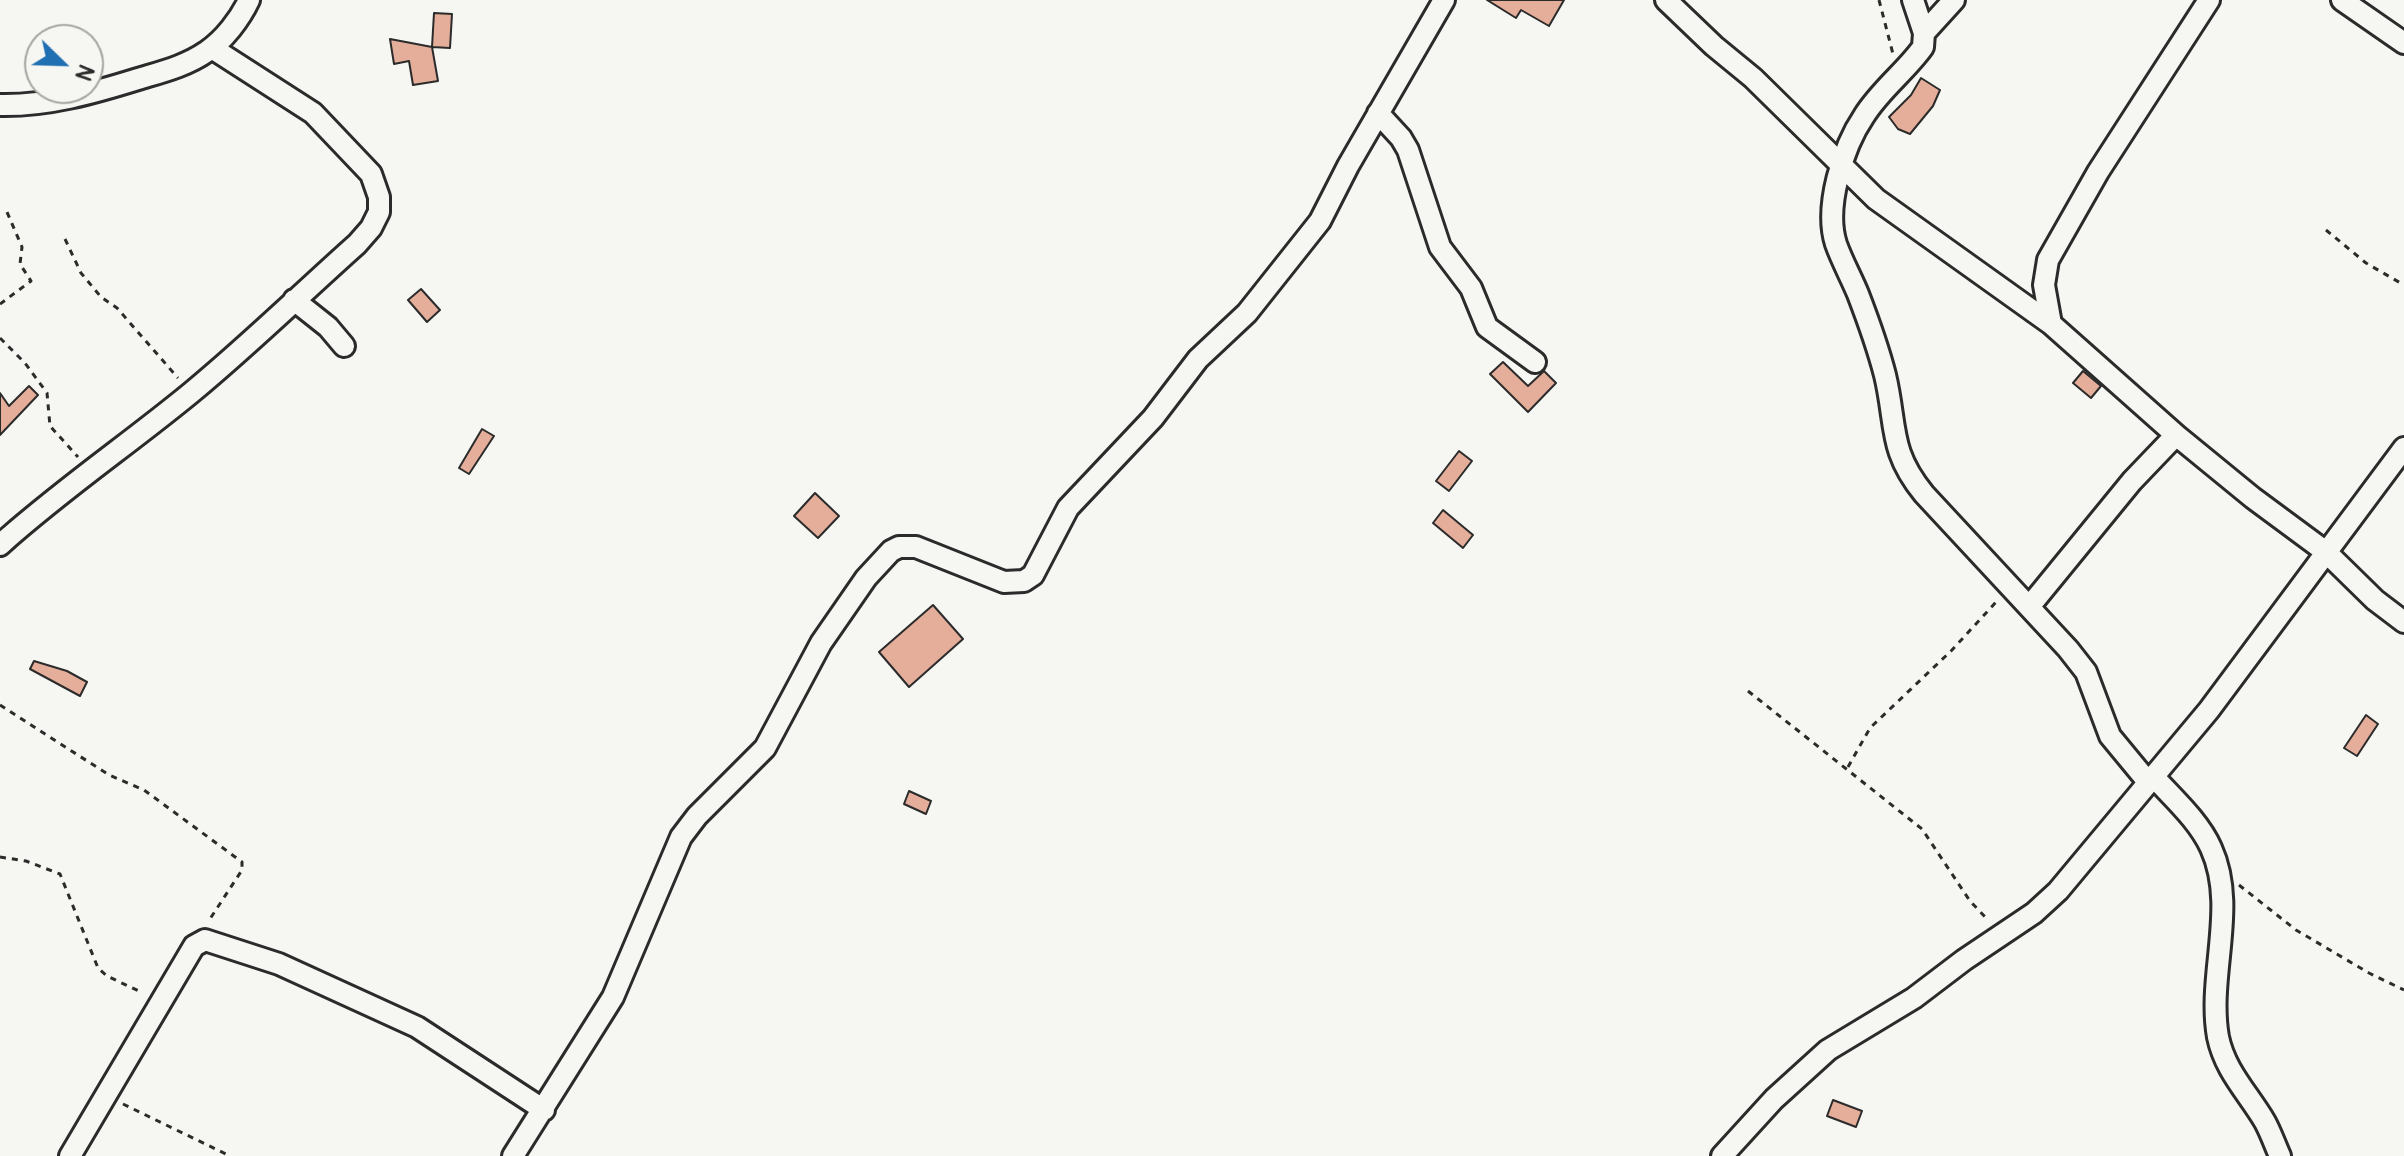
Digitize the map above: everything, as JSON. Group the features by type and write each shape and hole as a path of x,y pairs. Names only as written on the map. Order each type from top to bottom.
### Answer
{"street":[{"path":"0,105 73,98 174,68 212,48 243,12 249,0"},
{"path":"513,1156 613,997 681,837 697,816 765,748 821,643 866,578 891,551 907,546 1004,582 1024,581 1033,575 1068,508 1153,418 1198,359 1247,313 1320,221 1444,0"},
{"path":"1913,0 1924,33 1923,47 1864,114 1840,166 1832,215 1835,241 1858,293 1885,375 1899,456 1924,494 2086,672 2110,736 2210,846 2220,877 2222,897 2216,1001 2218,1035 2224,1059 2265,1122 2280,1156"},
{"path":"1924,33 1954,0"},
{"path":"2051,324 2044,285 2048,260 2098,172 2209,0"},
{"path":"2342,0 2404,43"},
{"path":"1669,1 1714,46 1753,78 1876,199 2051,324 2176,435 2326,552 2375,600 2404,622"},
{"path":"0,545 50,501 190,393 371,228 379,212 379,197 371,174 313,113 212,48"},
{"path":"1378,113 1408,150 1440,247 1471,288 1487,327 1535,362"},
{"path":"294,300 328,327 344,346"},
{"path":"2029,607 2132,481 2176,435"},
{"path":"1722,1156 1774,1099 1828,1050 1914,998 2034,913 2058,891 2257,648 2404,448"},
{"path":"70,1156 194,946 205,940 279,964 417,1027 544,1110"}],"path":[{"path":"1879,0 1898,76"},
{"path":"0,304 31,281 20,264 22,247 7,212"},
{"path":"2326,230 2366,263 2404,285"},
{"path":"65,239 81,273 148,342 190,393"},
{"path":"0,338 25,363 47,393 50,426 92,471"},
{"path":"1848,768 1870,728 1952,650 2010,586"},
{"path":"1748,691 1922,829 1970,901 2002,934"},
{"path":"0,705 109,775 144,790 242,862 242,870 194,946"},
{"path":"0,857 26,861 60,874 98,968 107,976 161,1001"},
{"path":"2220,877 2245,889 2296,930 2404,990"},
{"path":"106,1094 139,1114 230,1156"}],"building":[{"path":"1487,0 1564,0 1549,26 1521,10 1516,18"},
{"path":"434,13 452,14 450,48 432,47"},
{"path":"390,39 432,47 438,81 413,85 409,61 394,64"},
{"path":"1921,78 1940,90 1933,106 1910,134 1898,129 1889,117 1911,95"},
{"path":"421,289 440,310 427,322 408,300"},
{"path":"1503,362 1528,386 1544,371 1556,383 1528,412 1490,374"},
{"path":"2083,371 2101,386 2091,398 2073,383"},
{"path":"29,386 38,395 0,435 0,393 9,406"},
{"path":"482,429 494,436 469,474 459,468"},
{"path":"1459,451 1472,461 1449,491 1436,481"},
{"path":"815,493 839,516 818,538 794,516"},
{"path":"1443,510 1473,535 1463,548 1433,523"},
{"path":"933,605 963,639 909,687 879,652"},
{"path":"34,661 67,671 87,682 80,696 30,669"},
{"path":"2366,715 2378,724 2357,756 2344,748"},
{"path":"909,791 931,801 926,814 904,804"},
{"path":"1833,1100 1862,1111 1856,1127 1827,1116"}]}
